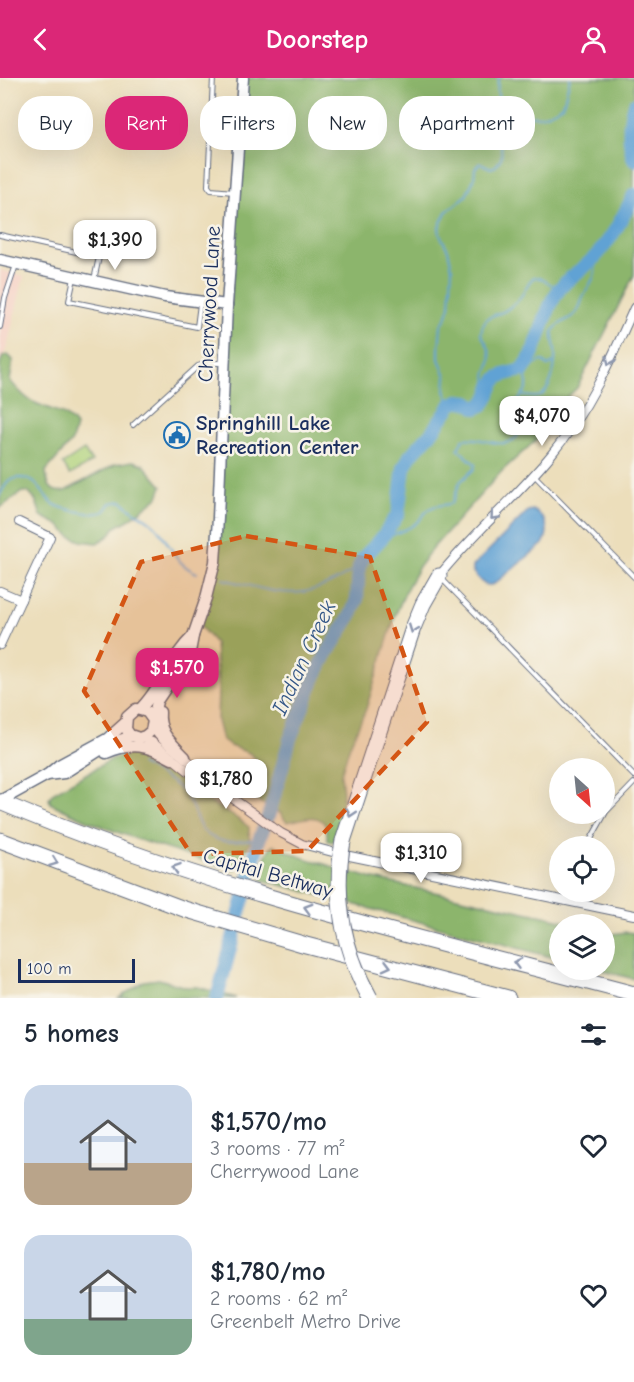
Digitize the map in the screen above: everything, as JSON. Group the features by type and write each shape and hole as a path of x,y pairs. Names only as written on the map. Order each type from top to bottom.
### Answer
{"highway":[{"path":"370,998 352,962 341,921 338,879 343,841 413,628 439,576"},
{"name":"Capital Beltway","path":"0,802 148,858 258,894 634,994"},
{"path":"0,840 132,891 250,929 508,998"}],"street":[{"name":"Cherrywood Lane","path":"152,724 157,701 190,651 206,598 216,549 227,305 243,78"},
{"path":"0,260 165,297 227,305"},
{"path":"439,576 535,475 572,430 602,378 634,308"},
{"path":"0,645 50,537 19,522"},
{"path":"0,591 21,600"},
{"name":"Cherrywood Lane","path":"140,709 157,688 180,649 193,636"},
{"path":"178,670 176,684 161,709 160,722 164,735 185,757"},
{"path":"0,802 47,775 59,765 107,739 125,723 129,713 140,709 147,712 160,739 203,772 211,783"},
{"path":"125,723 126,729 137,737 152,742 196,777 211,783 281,833 302,844 549,897"},
{"path":"47,775 64,773 111,744 149,734 152,724"},
{"path":"84,761 119,748 136,746 156,750 172,759"},
{"path":"572,902 634,915"}],"lane":[{"path":"213,78 208,186 211,190 235,192"},
{"path":"0,236 99,257 93,281"},
{"path":"0,327 5,298 16,264"},
{"path":"74,277 69,302 145,318 197,327 200,303"},
{"path":"133,425 198,366 207,363 225,363"},
{"path":"535,475 634,577"},
{"path":"439,576 634,776"},
{"path":"593,836 606,812 634,783"}],"highlighted area":[{"path":"246,536 370,557 427,722 307,851 191,854 84,691 141,562"}],"shaded area":[{"path":"0,270 24,276 7,347 0,364"}],"green space":[{"path":"243,78 634,78 634,275 577,388 563,401 544,433 502,471 431,550 408,586 395,616 366,709 350,745 341,774 343,794 336,837 332,842 328,841 326,827 319,819 309,818 287,822 277,811 252,796 251,785 267,774 249,753 230,746 222,740 217,721 215,643 198,624 215,562 239,150 296,150 296,96 242,96"},
{"path":"8,355 13,360 10,381 20,392 31,401 67,417 76,426 72,441 46,471 50,487 56,491 65,491 116,464 133,461 143,464 162,486 158,497 97,543 81,541 70,536 59,525 41,516 36,501 28,492 22,492 0,508 0,364 3,356"},
{"path":"84,450 92,462 70,475 63,464"},
{"path":"131,754 142,756 160,765 202,797 249,827 250,842 235,870 118,832 50,803 49,798 54,792 112,759"},
{"path":"274,845 301,857 370,878 549,917 549,956 262,880 263,865 270,848"},
{"path":"634,933 634,979 615,974 615,934"},
{"path":"159,979 236,998 119,998 144,981"}],"water":[{"path":"533,510 546,524 547,534 543,544 494,584 487,585 482,582 473,572 473,566 528,511"}],"waterway":[{"path":"498,96 499,78"},
{"path":"451,405 445,391 446,376 439,359 439,349 441,325 450,306 452,268 439,227 446,212 466,196 474,179 475,168 480,163 491,168 496,166 501,159 500,128 504,115 510,112 532,116 542,115 557,109 563,105 570,78"},
{"name":"Indian Creek","path":"634,104 630,132 634,160"},
{"name":"Indian Creek","path":"217,998 259,840 270,811 290,739 314,679 351,615 357,599 359,567 363,558 381,539 398,514 404,468 410,456 431,433 451,405 458,401 468,402 476,408 481,406 498,378 522,370 533,351 558,291 607,243 634,195"},
{"path":"524,396 540,396 549,386 555,360 553,331 578,310 595,274 594,258"},
{"path":"491,392 486,378 491,359 490,353 481,334 485,321 505,311 516,302 534,277 559,289"},
{"path":"526,377 537,363 543,361 548,366 554,363"},
{"path":"381,539 412,526 430,508 452,503 460,482 474,469 475,464 458,449 463,439 505,443 517,437 519,432 516,409 527,386 522,370"},
{"path":"0,495 9,481 25,478 38,486 55,505 69,510 100,513 105,511 111,503 122,501 152,523 178,559 197,573"},
{"path":"223,579 263,589 293,593 322,587 359,567"},
{"path":"141,764 180,788 189,801 201,828 213,838 228,842 259,840"}],"place":[{"name":"Springhill Lake Recreation Center","path":"177,435"}]}
